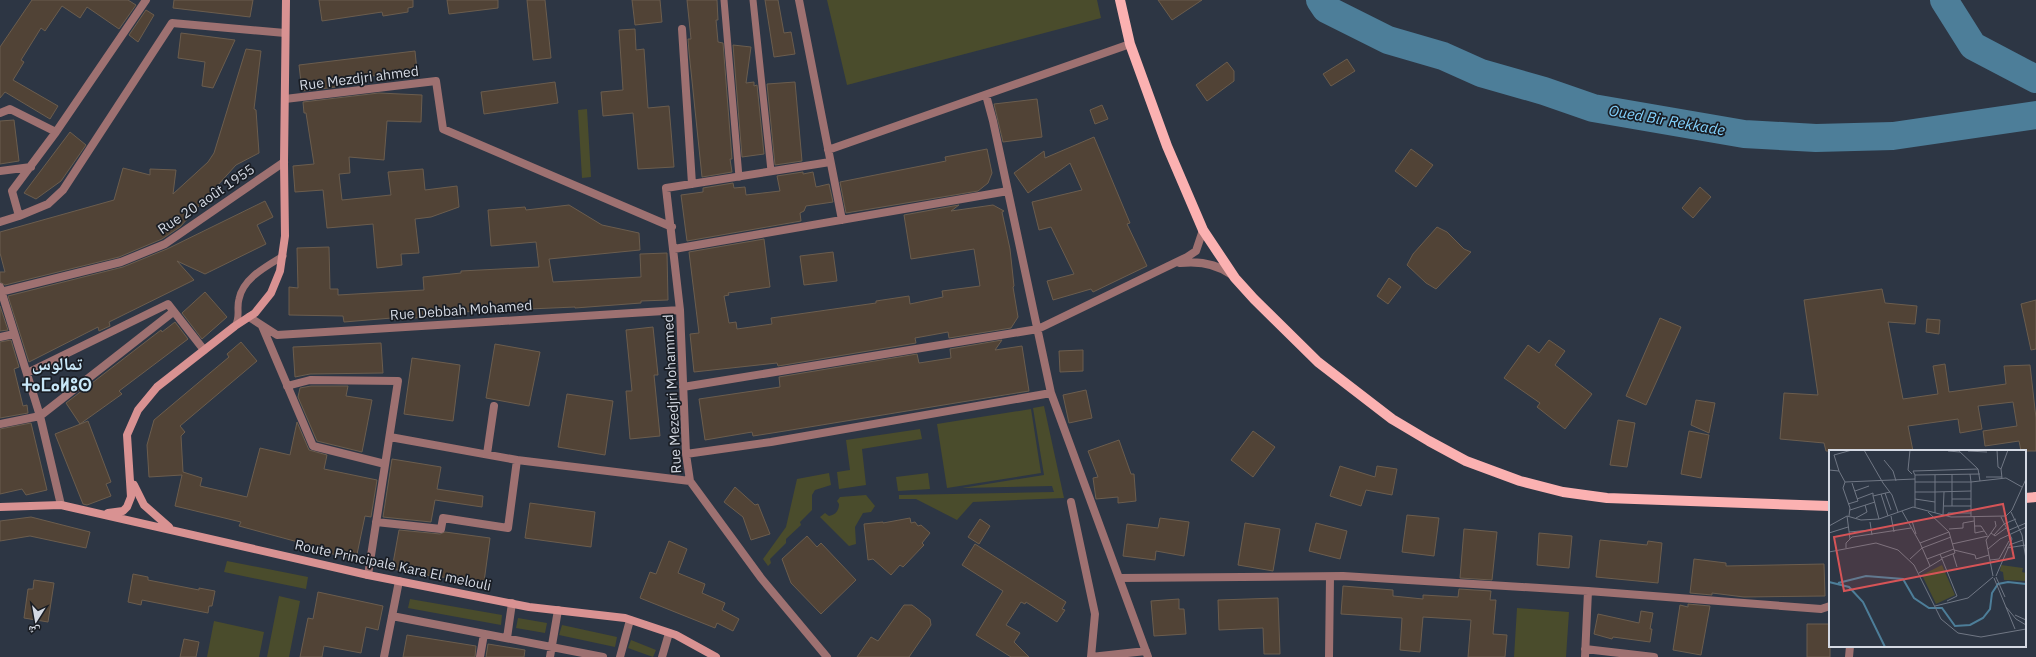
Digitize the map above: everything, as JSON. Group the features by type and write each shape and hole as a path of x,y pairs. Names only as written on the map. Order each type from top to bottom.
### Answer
{"main road":[{"path":"91,512 113,512 126,509 131,497 131,477 127,434 138,410 157,387 254,313 271,293 280,271 285,236 284,162 286,0"},
{"path":"1120,0 1130,44 1167,146 1203,230 1235,278 1318,362 1392,419 1429,442 1466,460 1520,481 1563,492 1607,498 1829,506"},
{"path":"131,477 137,494 144,505 171,529"},
{"name":"Route Principale Kara El melouli","path":"0,507 61,505 399,581 512,603 630,620 669,633 716,657"}],"street":[{"path":"19,216 12,191 56,132 146,0"},
{"path":"799,0 842,220"},
{"path":"0,222 48,204 63,190 172,23 285,33"},
{"path":"682,29 692,184 830,162"},
{"path":"828,150 1130,44"},
{"name":"Rue Mezdjri ahmed","path":"285,99 436,81 443,129 672,227"},
{"path":"986,95 1051,394 1147,654 1091,657 1095,614 1071,502"},
{"path":"0,113 10,109 56,132"},
{"name":"Rue 20 août 1955","path":"0,290 121,262 165,244 284,162"},
{"path":"0,170 31,166"},
{"name":"Rue Mezedjri Mohammed","path":"692,184 666,188 672,227 680,310 686,454 690,481 760,578 827,657"},
{"path":"674,249 1008,191"},
{"path":"683,387 1038,329 1174,264 1196,251 1203,230"},
{"path":"1174,264 1191,262 1214,266 1226,270 1235,278"},
{"path":"0,290 40,416 61,505"},
{"path":"27,373 168,304 204,350"},
{"name":"Rue Debbah Mohamed","path":"249,317 277,335 680,310"},
{"path":"0,424 40,416 173,312"},
{"path":"262,326 313,446 385,464"},
{"path":"0,337 14,334"},
{"path":"287,386 310,380 398,381 368,574"},
{"path":"686,454 771,442 1051,394"},
{"path":"487,454 494,406"},
{"path":"390,437 517,460 690,481"},
{"path":"376,522 441,529 443,518 508,528 517,460"},
{"path":"1120,578 1343,576 1588,591 1821,609 1829,606"},
{"path":"1330,577 1330,657"},
{"path":"384,657 399,581"},
{"path":"1588,591 1585,653 1654,657"},
{"path":"507,638 512,603"},
{"path":"550,657 558,610"},
{"path":"392,616 603,657"},
{"path":"620,657 630,620"},
{"path":"662,657 669,633"},
{"path":"480,657 484,634"},
{"path":"1849,657 1850,647"}],"lane":[{"path":"724,0 739,177"},
{"path":"753,0 756,11 771,172"},
{"path":"235,326 239,318 239,297 247,282 268,265 283,256"},
{"path":"268,265 275,264 278,266 280,271"},
{"path":"238,309 242,315 249,317"}],"green space":[{"path":"827,0 1097,0 1101,18 847,85"},
{"path":"587,109 591,177 582,178 578,110"},
{"path":"1044,406 1064,498 973,502 957,520 916,499 899,499 899,495 1054,492 1052,486 962,488 1044,475 1033,408"},
{"path":"1031,409 1041,473 947,488 937,424"},
{"path":"920,429 922,439 862,449 866,485 839,489 837,472 850,470 846,440"},
{"path":"829,473 831,485 815,490 812,495 812,510 800,522 801,525 786,539 786,543 770,559 771,563 768,566 763,559 786,527 797,479"},
{"path":"928,473 930,489 898,491 896,477"},
{"path":"866,495 875,506 871,512 863,513 855,527 856,544 849,546 820,517 825,513 829,516 836,512 839,504 837,501 840,497"},
{"path":"227,561 308,577 306,589 224,572"},
{"path":"279,596 300,601 289,657 267,657"},
{"path":"410,599 502,615 501,625 408,608"},
{"path":"1517,608 1569,612 1566,657 1514,657"},
{"path":"518,618 547,623 545,633 516,628"},
{"path":"214,621 264,632 259,657 207,657"},
{"path":"562,625 617,637 615,647 559,635"},
{"path":"631,640 656,650 653,657 628,648"}],"building":[{"path":"32,0 128,0 136,5 119,29 87,7 80,18 62,6 45,31 41,28 21,60 24,62 13,80 58,106 50,119 5,92 0,98 0,47"},
{"path":"174,0 253,0 250,17 173,8"},
{"path":"319,0 413,0 413,7 408,8 408,12 383,16 382,12 322,21"},
{"path":"447,0 498,0 498,8 449,14"},
{"path":"527,0 545,0 551,58 533,60"},
{"path":"632,0 660,0 662,22 635,25"},
{"path":"687,0 717,0 718,20 716,20 718,42 723,43 732,172 702,177 689,52 688,39 691,39"},
{"path":"765,0 778,0 784,33 791,32 795,54 774,57"},
{"path":"1158,0 1202,0 1172,20"},
{"path":"146,10 154,15 138,42 129,35"},
{"path":"635,29 636,50 644,49 648,108 669,106 674,167 638,169 633,113 603,116 601,92 623,90 619,30"},
{"path":"181,33 235,40 213,88 202,86 205,62 178,58"},
{"path":"733,45 751,47 746,83 754,82 754,86 757,85 764,154 742,157"},
{"path":"246,49 261,51 254,109 256,110 259,153 236,165 180,227 162,239 119,257 5,285 0,282 0,272 5,272 0,253 0,232 114,200 123,168 150,175 150,169 176,170 173,194 208,162 214,153"},
{"path":"415,51 417,71 335,80 336,87 302,91 299,65"},
{"path":"1347,59 1355,71 1331,86 1323,74"},
{"path":"1227,62 1234,71 1234,81 1207,101 1196,85"},
{"path":"555,82 558,103 484,114 481,92"},
{"path":"795,82 802,161 775,165 767,84"},
{"path":"379,93 422,95 421,122 387,121 384,160 349,157 350,173 339,174 342,200 391,195 388,172 423,169 425,190 457,186 459,207 431,217 415,219 419,253 401,254 402,265 377,268 373,224 327,228 323,190 295,192 293,166 314,164 303,102"},
{"path":"1037,99 1042,137 1003,142 994,104"},
{"path":"1102,105 1108,119 1095,124 1090,110"},
{"path":"14,120 19,161 0,164 0,121"},
{"path":"70,132 86,145 61,181 36,199 24,193"},
{"path":"1094,137 1130,223 1127,224 1147,266 1093,292 1091,289 1053,300 1047,281 1074,274 1051,227 1039,230 1032,202 1082,190 1070,163 1028,193 1014,173 1044,151 1045,158"},
{"path":"987,149 992,173 988,183 978,191 846,213 840,182 946,161 945,157"},
{"path":"1411,149 1433,165 1416,187 1395,171"},
{"path":"803,172 803,174 813,172 816,187 829,184 833,202 806,206 804,211 800,213 801,221 687,241 681,195 703,192 703,188 733,183 734,188 745,187 746,195 780,191 777,176"},
{"path":"1700,187 1711,197 1693,218 1682,208"},
{"path":"265,201 273,217 257,225 266,244 205,274 177,261 194,280 109,322 110,326 99,331 98,327 29,362 8,296 123,267 167,249"},
{"path":"569,205 602,225 639,233 640,250 549,259 553,282 641,277 640,254 667,253 668,300 641,301 641,303 575,308 460,312 460,314 392,320 392,318 344,322 343,316 289,315 289,287 298,288 297,248 329,247 330,289 338,289 338,295 424,290 423,277 461,273 461,271 539,267 536,242 491,246 488,210 525,207 526,210"},
{"path":"959,205 951,211 993,205 1004,211 1002,212 1010,249 1013,287 1018,317 1011,328 949,338 948,332 915,338 916,343 778,366 777,363 694,372 690,334 699,333 689,252 764,239 770,287 728,293 729,295 724,296 729,323 736,322 737,329 772,324 771,318 876,303 876,301 909,296 910,304 943,297 942,291 980,286 974,249 911,259 904,215"},
{"path":"1437,227 1447,232 1464,249 1471,252 1436,289 1426,283 1407,265 1413,254"},
{"path":"833,252 837,281 804,285 800,256"},
{"path":"1389,278 1401,287 1388,304 1377,296"},
{"path":"1882,289 1885,303 1917,306 1915,324 1888,322 1903,399 1938,394 1933,366 1945,364 1949,392 2006,384 2004,366 2030,365 2036,418 2036,451 2021,450 2019,441 1985,446 1983,431 2017,426 2013,402 1978,406 1982,429 1960,433 1958,419 1908,426 1913,450 1826,451 1824,443 1780,439 1784,393 1818,395 1804,300"},
{"path":"205,292 227,317 202,339 182,313"},
{"path":"2036,300 2036,349 2031,350 2021,304"},
{"path":"0,306 8,330 0,331"},
{"path":"1660,318 1681,327 1646,405 1626,396"},
{"path":"1927,319 1940,320 1939,334 1926,332"},
{"path":"175,322 188,339 119,391 122,394 80,424 66,403 161,330 162,332"},
{"path":"653,327 658,375 654,375 660,436 630,439 626,391 632,391 626,330"},
{"path":"11,340 19,367 14,369 23,406 27,405 28,413 0,418 0,342"},
{"path":"1002,340 995,350 1022,346 1029,391 753,436 752,432 705,440 699,399 780,387 779,377 917,354 919,363 951,358 950,349"},
{"path":"1549,340 1565,351 1555,365 1592,394 1565,429 1537,407 1540,403 1504,378 1528,345 1539,353"},
{"path":"241,342 257,361 180,426 185,432 181,436 183,472 202,478 200,486 247,497 260,448 290,455 297,422 309,450 327,455 324,469 377,480 371,517 365,516 356,559 309,549 309,545 239,526 241,522 175,506 182,475 149,477 147,445 154,420 229,357 227,354"},
{"path":"381,343 383,373 310,374 295,377 293,347"},
{"path":"495,344 540,352 529,406 486,398"},
{"path":"1083,350 1083,371 1060,372 1059,351"},
{"path":"412,358 460,365 453,421 404,414"},
{"path":"311,386 348,386 346,396 372,400 362,452 317,441 298,397 300,388"},
{"path":"1086,390 1092,418 1069,423 1063,395"},
{"path":"567,394 613,401 605,455 558,447"},
{"path":"1696,400 1715,403 1709,433 1691,425"},
{"path":"1618,420 1635,423 1627,467 1610,465"},
{"path":"88,421 111,482 106,484 111,496 87,505 83,504 55,434"},
{"path":"31,423 47,490 26,495 22,489 0,494 0,429"},
{"path":"1253,431 1275,447 1253,477 1231,460"},
{"path":"1689,431 1709,435 1701,478 1681,474"},
{"path":"1119,440 1131,474 1134,474 1136,501 1118,503 1118,497 1096,499 1093,478 1098,477 1088,451"},
{"path":"392,459 441,467 437,489 483,496 482,507 435,500 431,522 383,517"},
{"path":"1340,466 1375,477 1377,466 1397,469 1392,495 1366,490 1361,506 1330,496"},
{"path":"735,487 755,505 758,504 770,534 751,540 743,517 724,502"},
{"path":"530,503 595,512 591,547 525,538"},
{"path":"1407,515 1439,518 1434,556 1402,552"},
{"path":"31,517 90,532 86,548 30,536 0,541 0,521"},
{"path":"910,518 911,523 915,522 918,526 921,525 930,533 922,543 924,545 903,567 900,565 891,575 873,559 868,560 864,524 883,523"},
{"path":"1160,518 1189,522 1184,556 1156,551 1155,560 1123,556 1127,524 1158,528"},
{"path":"980,519 990,526 979,544 968,537"},
{"path":"1245,523 1280,529 1273,571 1238,565"},
{"path":"1316,523 1347,531 1340,559 1309,551"},
{"path":"1464,529 1497,532 1492,580 1460,578"},
{"path":"399,530 440,534 445,532 490,538 484,582 425,575 392,569"},
{"path":"1539,533 1572,536 1569,568 1537,565"},
{"path":"807,536 817,547 821,543 856,580 821,614 791,583 782,559"},
{"path":"1600,540 1647,545 1648,541 1662,543 1658,583 1596,577"},
{"path":"669,541 687,549 678,573 705,584 702,593 725,603 722,610 739,619 733,631 717,623 715,628 640,598 650,572 656,574"},
{"path":"975,544 1066,602 1062,609 1065,610 1057,622 1026,602 1025,604 1021,602 1006,625 1020,633 1014,642 1029,657 1011,657 976,635 1003,591 962,565"},
{"path":"1694,559 1726,563 1726,566 1824,564 1825,596 1744,597 1712,593 1712,595 1690,593"},
{"path":"133,574 148,577 148,580 199,590 199,588 215,591 212,606 209,606 208,613 142,600 141,605 128,602"},
{"path":"34,580 54,583 48,622 24,618 28,589 33,589"},
{"path":"1343,586 1393,590 1393,596 1423,599 1423,595 1458,597 1459,589 1491,591 1490,600 1496,600 1493,634 1507,635 1505,657 1468,657 1471,620 1423,617 1420,652 1400,650 1402,618 1341,614"},
{"path":"318,592 383,606 378,630 366,627 361,653 324,646 322,657 300,657 308,618 313,619"},
{"path":"1278,598 1280,654 1264,654 1263,628 1219,630 1218,600"},
{"path":"1179,599 1179,609 1184,609 1186,634 1154,636 1151,601"},
{"path":"1688,604 1710,606 1701,655 1673,650 1680,605 1688,607"},
{"path":"904,605 912,605 930,619 931,625 909,657 857,657 871,637 878,641"},
{"path":"1641,611 1653,613 1650,629 1652,629 1650,642 1613,637 1612,639 1594,634 1598,614 1639,623"},
{"path":"1807,624 1829,624 1830,657 1807,657"},
{"path":"407,635 476,646 475,657 403,657"},
{"path":"184,639 199,642 196,657 180,657"},
{"path":"488,644 525,650 524,657 486,657"}],"waterway":[{"name":"Oued Bir Rekkade","path":"1320,0 1326,9 1388,40 1443,56 1481,73 1544,91 1593,108 1744,134 1816,138 1893,136 2036,115"},
{"path":"1944,0 1973,46 2036,79"}],"district":[{"name":"تمالوس ⵜⴰⵎⴰⵍⵓⵙ","path":"57,373"}]}
